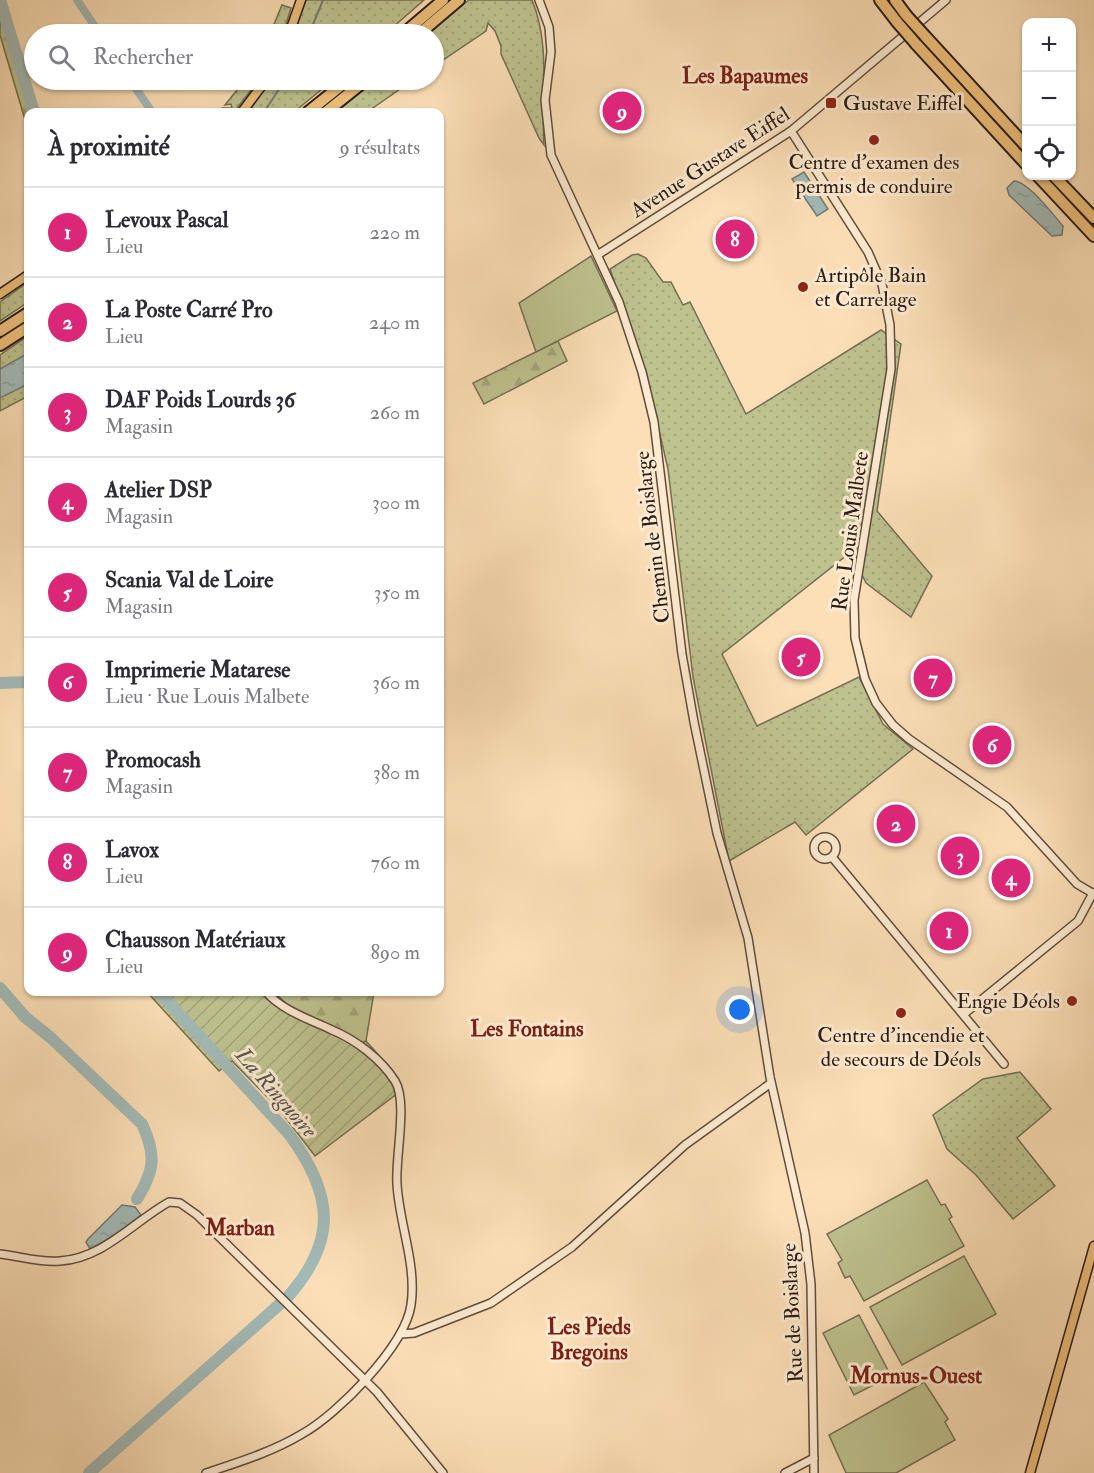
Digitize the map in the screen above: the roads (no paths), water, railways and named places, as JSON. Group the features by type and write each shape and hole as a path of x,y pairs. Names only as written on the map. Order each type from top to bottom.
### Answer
{"highway":[{"path":"415,24 443,0"},
{"path":"431,24 459,0"},
{"path":"880,0 925,36 1022,142"},
{"path":"895,0 916,44 1022,160"},
{"path":"313,108 336,90"},
{"path":"331,108 354,90"},
{"path":"1042,180 1094,236"},
{"path":"1058,180 1094,218"},
{"path":"0,331 24,316"},
{"path":"0,345 24,330"}],"main road":[{"path":"293,24 301,0"},
{"path":"245,108 258,90"},
{"path":"0,294 24,277"},
{"path":"1030,1473 1094,1246"}],"street":[{"name":"Chemin de Boislarge","path":"539,0 549,27 551,51 546,100 552,155 599,254 629,328 654,422 685,673 717,833 748,938 771,1083"},
{"name":"Avenue Gustave Eiffel","path":"599,254 791,130 946,0"},
{"name":"Rue Louis Malbete","path":"791,130 868,252 882,284 890,325 891,369 854,600 855,638 865,679 876,703 897,729 1007,807 1077,884 1093,893"},
{"path":"832,857 1004,1064"},
{"path":"964,1014 1078,921 1093,893"},
{"path":"206,1473 262,1454 305,1433 365,1380 401,1334 411,1305 411,1276 397,1187 396,1159 401,1113 396,1083 377,1060 351,1040 299,1015 271,996"},
{"path":"401,1334 414,1333 491,1303 572,1247 685,1145 771,1083"},
{"name":"Rue de Boislarge","path":"771,1083 801,1216 810,1273 814,1473"},
{"path":"0,1254 37,1261 77,1258 111,1243 157,1208 176,1201 196,1215 365,1380 443,1473"},
{"path":"785,1473 813,1458"}],"water":[{"path":"804,172 828,209 817,216 792,179"},
{"path":"1014,181 1026,186 1047,207 1063,226 1062,235 1052,236 1009,195 1007,188"},
{"path":"24,356 24,386 0,398 0,369"},
{"path":"122,1205 135,1207 141,1215 119,1233 90,1249 86,1242 88,1239"}],"waterway":[{"name":"La Ringuoire","path":"0,0 24,79"},
{"path":"77,0 93,24"},
{"path":"313,24 323,0"},
{"name":"La Ringuoire","path":"27,90 33,108"},
{"path":"137,90 149,108"},
{"path":"267,108 278,90"},
{"name":"La Ringuoire","path":"0,683 24,682"},
{"name":"La Ringuoire","path":"0,988 25,1017 50,1037 142,1124 150,1145 152,1163 147,1180 137,1199"},
{"name":"La Ringuoire","path":"163,996 289,1134 315,1177 322,1198 324,1218 322,1237 315,1257 303,1278 286,1299"},
{"name":"La Ringuoire","path":"89,1473 280,1304"}],"place":[{"name":"Gustave Eiffel","path":"831,103"},
{"name":"Chausson Matériaux","path":"622,111"},
{"name":"Centre d'examen des permis de conduire","path":"874,140"},
{"name":"Lavox","path":"735,239"},
{"name":"Artipôle Bain et Carrelage","path":"803,287"},
{"name":"Scania Val de Loire","path":"801,657"},
{"name":"Promocash","path":"933,678"},
{"name":"Imprimerie Matarese","path":"992,745"},
{"name":"La Poste Carré Pro","path":"896,824"},
{"name":"DAF Poids Lourds 36","path":"960,856"},
{"name":"Atelier DSP","path":"1011,878"},
{"name":"Levoux Pascal","path":"949,931"},
{"name":"Engie Déols","path":"1072,1001"},
{"name":"Centre d'incendie et de secours de Déols","path":"901,1013"}],"district":[{"name":"Les Bapaumes","path":"745,75"},
{"name":"Les Fontains","path":"527,1028"},
{"name":"Marban","path":"240,1227"},
{"name":"Les Pieds Bregoins","path":"589,1338"},
{"name":"Mornus-Ouest","path":"916,1375"}]}
